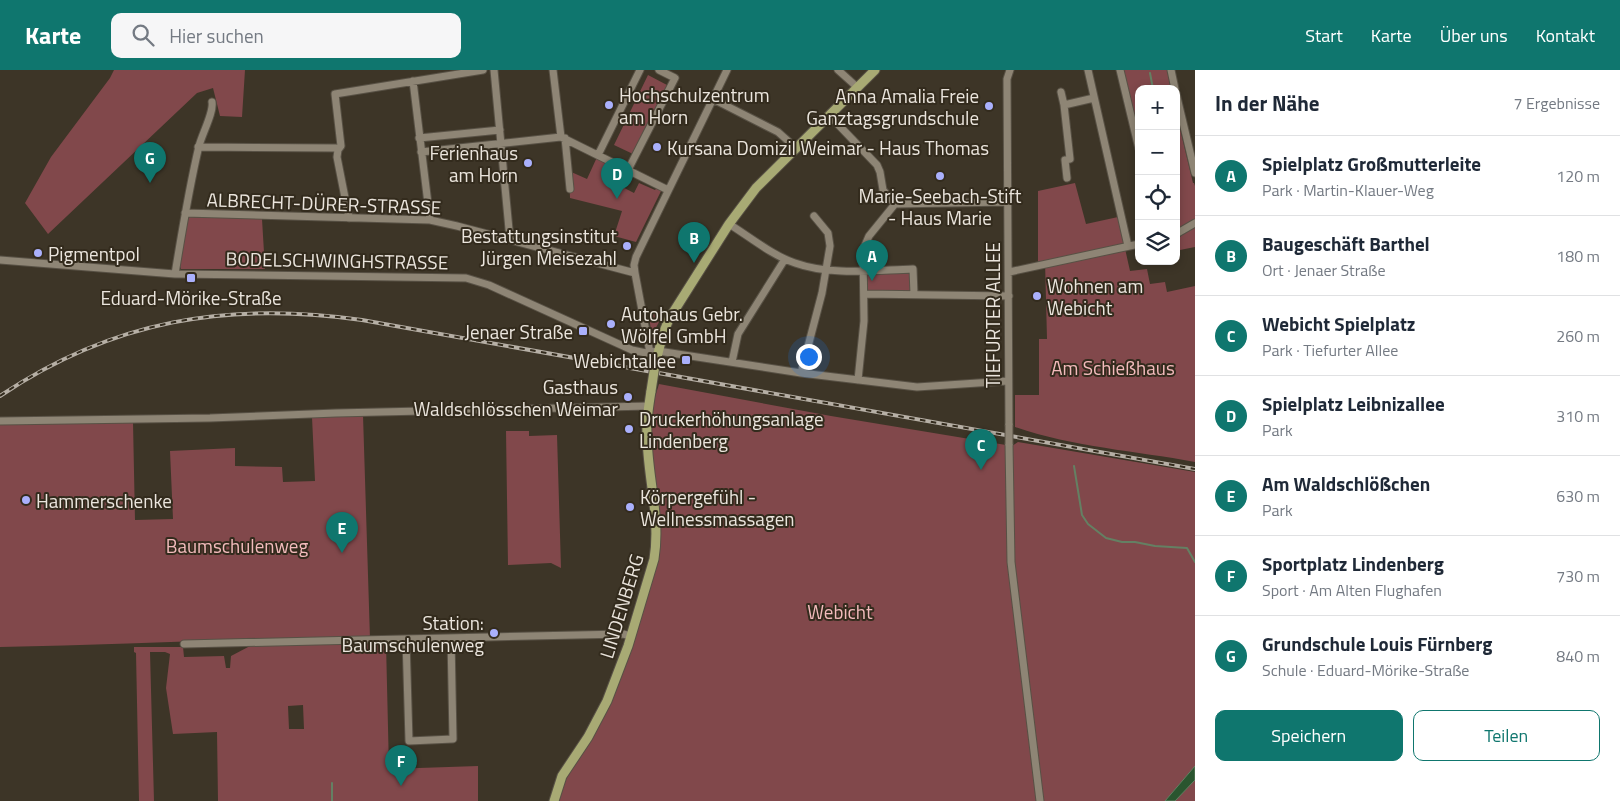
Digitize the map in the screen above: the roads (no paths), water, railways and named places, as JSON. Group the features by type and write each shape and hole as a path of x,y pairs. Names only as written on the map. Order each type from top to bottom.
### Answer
{"main road":[{"path":"648,406 655,365 654,352 669,318 729,224 756,188 875,70"},
{"name":"LINDENBERG","path":"554,801 562,776 598,721 631,636 654,559 656,525 646,435 648,406"}],"street":[{"path":"349,218 337,153 341,146 335,94 483,70"},
{"path":"494,70 510,240"},
{"path":"553,70 570,189"},
{"path":"598,155 640,70"},
{"path":"628,170 675,78 659,70"},
{"path":"727,70 636,257 635,273 654,352 917,387 1008,381"},
{"path":"838,70 857,87"},
{"name":"TIEFURTER ALLEE","path":"1008,70 1008,381 1011,562 1040,801"},
{"path":"1088,70 1128,246"},
{"path":"1120,70 1135,132"},
{"path":"1171,70 1174,85"},
{"path":"413,81 430,220"},
{"path":"1061,92 1070,159 1065,160 1067,178"},
{"path":"1064,105 1094,98"},
{"path":"713,99 778,132 796,148"},
{"path":"175,274 198,148 203,131 213,110 212,102"},
{"path":"1180,110 1195,173"},
{"path":"829,116 877,165 880,172 882,190 895,204 1008,202"},
{"path":"419,138 500,130"},
{"path":"421,152 563,137 668,190"},
{"path":"198,148 337,153"},
{"path":"858,380 864,322 863,250 866,240 895,204"},
{"name":"ALBRECHT-DÜRER-STRASSE","path":"185,214 430,220 635,273"},
{"path":"801,372 822,293 830,246 826,229 814,216"},
{"path":"1180,232 1195,223"},
{"path":"729,224 785,259 802,265 826,270 913,269 914,294"},
{"path":"1009,272 1135,245"},
{"path":"732,362 738,334 785,259"},
{"name":"BODELSCHWINGHSTRASSE","path":"0,260 175,274 466,278 489,285 632,350 654,352"},
{"path":"864,294 1009,296"},
{"path":"0,421 210,418 648,406"},
{"path":"184,644 306,643 623,634 631,636"},
{"path":"406,639 409,741 454,740 451,638"}],"waterway":[{"path":"1150,73 1152,85"},
{"path":"1074,466 1082,515 1088,524 1106,538 1122,542 1187,548 1195,562"},
{"path":"332,783 332,801"}],"railway":[{"path":"0,396 43,370 85,349 173,322 218,316 265,313 313,315 362,320 1195,469"}],"place":[{"name":"Hochschulzentrum am Horn","path":"609,105"},
{"name":"Anna Amalia Freie Ganztagsgrundschule","path":"989,106"},
{"name":"Kursana Domizil Weimar - Haus Thomas","path":"657,147"},
{"name":"Ferienhaus am Horn","path":"528,163"},
{"name":"Marie-Seebach-Stift - Haus Marie","path":"940,176"},
{"name":"Grundschule Louis Fürnberg","path":"150,183"},
{"name":"Spielplatz Leibnizallee","path":"617,199"},
{"name":"Bestattungsinstitut Jürgen Meisezahl","path":"627,246"},
{"name":"Pigmentpol","path":"38,253"},
{"name":"Baugeschäft Barthel","path":"694,263"},
{"name":"Eduard-Mörike-Straße","path":"191,278"},
{"name":"Spielplatz Großmutterleite","path":"872,281"},
{"name":"Wohnen am Webicht","path":"1037,296"},
{"name":"Autohaus Gebr. Wölfel GmbH","path":"611,324"},
{"name":"Jenaer Straße","path":"583,331"},
{"name":"Webichtallee","path":"686,360"},
{"name":"Gasthaus Waldschlösschen Weimar","path":"628,397"},
{"name":"Druckerhöhungsanlage Lindenberg","path":"629,429"},
{"name":"Webicht Spielplatz","path":"981,470"},
{"name":"Hammerschenke","path":"26,500"},
{"name":"Körpergefühl - Wellnessmassagen","path":"630,507"},
{"name":"Am Waldschlößchen","path":"342,553"},
{"name":"Station: Baumschulenweg","path":"494,633"},
{"name":"Sportplatz Lindenberg","path":"401,786"}],"park label":[{"name":"Am Schießhaus","path":"1113,367"},
{"name":"Baumschulenweg","path":"237,545"},
{"name":"Webicht","path":"840,611"}]}
